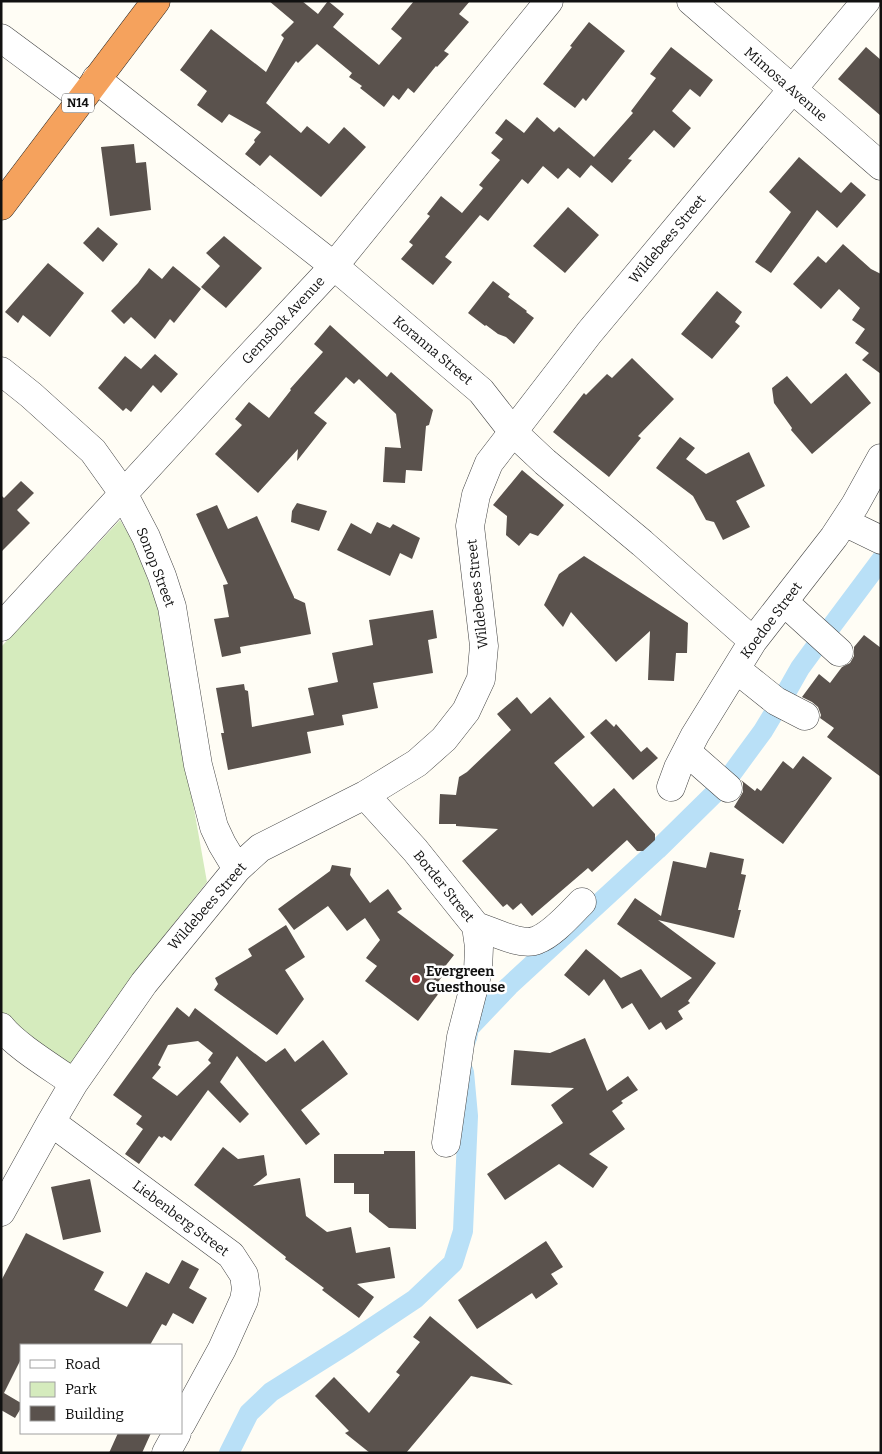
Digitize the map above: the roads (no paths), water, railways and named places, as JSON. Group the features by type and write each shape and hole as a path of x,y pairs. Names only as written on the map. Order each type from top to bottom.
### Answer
{"highway":[{"name":"N14","path":"1,206 156,1"}],"street":[{"name":"Gemsbok Avenue","path":"1,626 334,266 550,1"},
{"name":"Mimosa Avenue","path":"691,1 881,166"},
{"name":"Wildebees Street","path":"1,1212 74,1083 144,983 236,869 260,848 365,795 417,763 444,740 466,711 481,679 484,646 470,526 476,495 489,463 589,333 866,1"},
{"name":"Koranna Street","path":"1,38 89,89 334,266 481,391 513,432 545,462 642,543 753,641"},
{"name":"Sonop Street","path":"1,371 31,395 93,452 123,493 146,537 172,607 198,765 214,827 236,869"},
{"name":"Koedoe Street","path":"671,788 678,768 695,735 753,641 834,537 855,505 881,458"},
{"path":"844,522 881,540"},
{"path":"784,602 839,652"},
{"path":"736,669 776,701 804,716"},
{"path":"687,752 728,788"},
{"name":"Border Street","path":"365,795 415,850 476,926 479,947 478,971 461,1037 446,1143"},
{"path":"476,926 511,939 536,941 550,932 582,902"},
{"path":"1,1026 24,1048 74,1083"},
{"name":"Liebenberg Street","path":"51,1122 231,1254 244,1274 246,1289 244,1300 222,1350 182,1422"},
{"path":"166,1453 176,1434"}],"waterway":[{"path":"825,635 881,560"},
{"path":"783,698 800,668 819,642"},
{"path":"727,780 763,731 778,706"},
{"path":"467,1038 469,1028 509,986 657,850 720,788"},
{"path":"229,1453 249,1413 271,1392 415,1299 453,1263 463,1231 468,1116 464,1072"}],"place":[{"name":"Evergreen Guesthouse","path":"416,979"}]}
